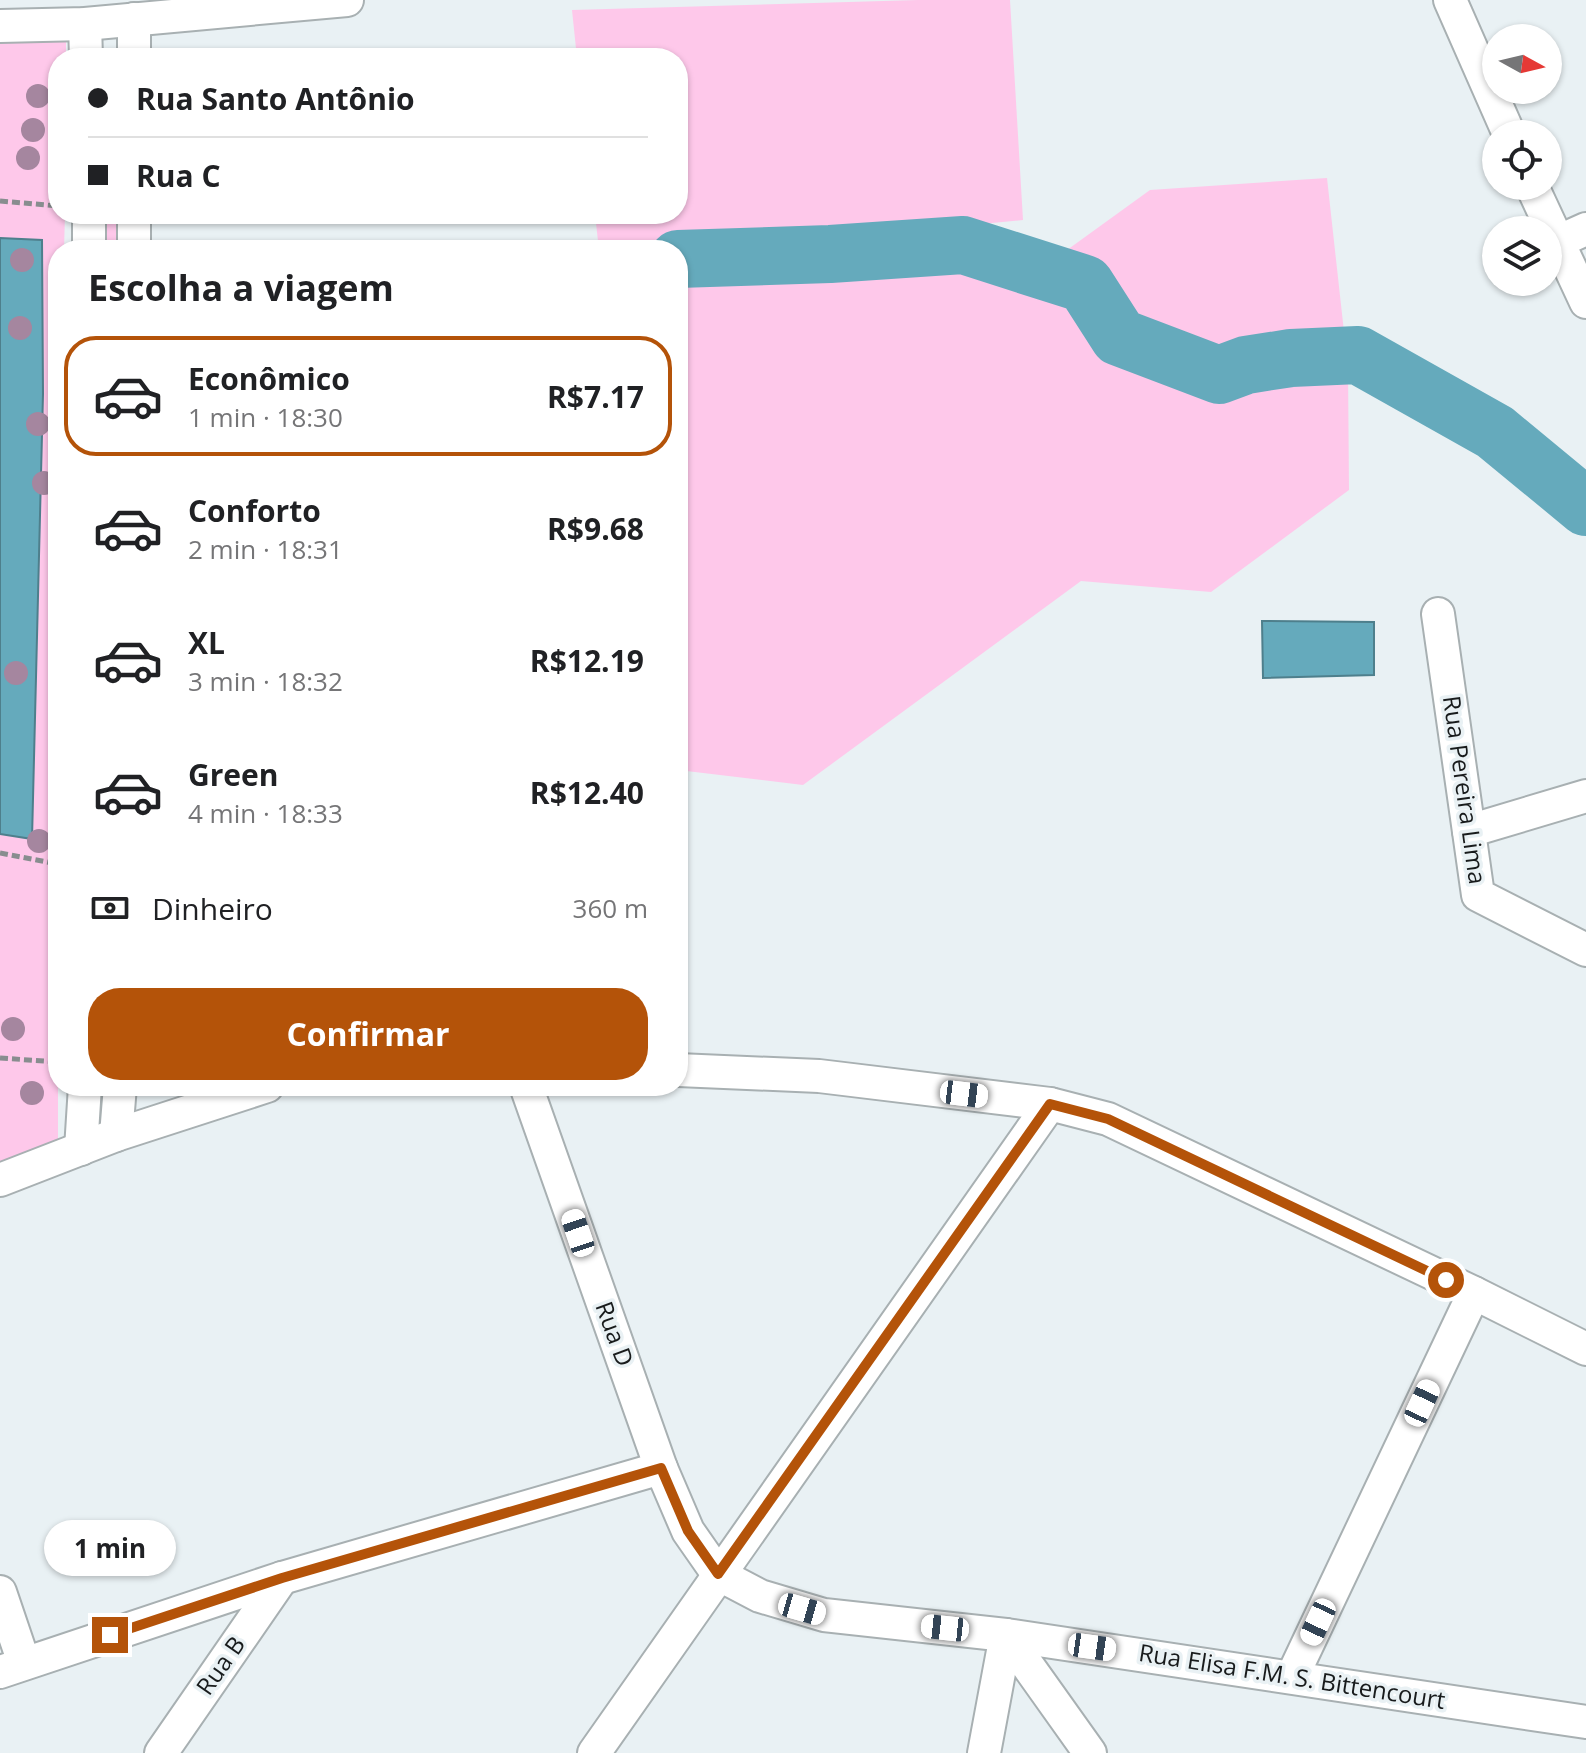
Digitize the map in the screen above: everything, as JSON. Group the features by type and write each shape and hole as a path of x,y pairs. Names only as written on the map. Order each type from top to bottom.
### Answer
{"street":[{"path":"0,26 85,24 347,0"},
{"path":"1450,0 1503,120"},
{"path":"134,19 134,48"},
{"path":"85,24 86,48"},
{"path":"1562,240 1586,229"},
{"path":"1562,252 1586,302"},
{"name":"Rua Pereira Lima","path":"1438,614 1478,895 1586,950"},
{"path":"1469,831 1586,796"},
{"path":"688,1070 819,1076 1050,1104 1108,1119 1586,1349"},
{"path":"81,1149 84,1096"},
{"path":"116,1135 119,1096"},
{"path":"0,1180 116,1135 236,1096"},
{"name":"Rua D","path":"530,1096 661,1468 688,1531 718,1574"},
{"path":"594,1753 1050,1104"},
{"path":"1292,1677 1474,1293"},
{"path":"0,1592 12,1667 282,1578 661,1468"},
{"name":"Rua Elisa F.M. S. Bittencourt","path":"718,1574 760,1596 824,1615 1006,1635 1586,1722"},
{"name":"Rua B","path":"161,1753 282,1578"},
{"path":"984,1753 1006,1635"},
{"path":"1006,1635 1090,1753"}],"path":[{"path":"0,201 48,205"},
{"path":"0,853 48,862"},
{"path":"0,1058 48,1061"}],"shaded area":[{"path":"1010,0 1023,220 688,252 688,240 598,240 596,224 688,224 688,48 576,48 572,10"},
{"path":"66,28 66,48 48,48 48,224 65,224 64,240 48,240 48,1096 58,1096 58,1143 0,1164 0,32"},
{"path":"1327,178 1348,368 1349,490 1211,592 1081,581 803,785 688,771 688,284 904,277 1056,258 1150,190"},
{"path":"102,224 119,224 120,240 102,240"}],"water":[{"path":"0,238 42,240 43,394 32,839 0,834"},
{"path":"1262,621 1374,622 1374,675 1263,678"}],"waterway":[{"path":"688,259 963,245 1085,284 1119,337 1219,375 1246,365 1291,358 1358,355 1495,432 1586,507"}],"route":[{"path":"110,1635 282,1578 661,1468 688,1531 718,1574 1050,1104 1108,1119 1446,1280"}]}
